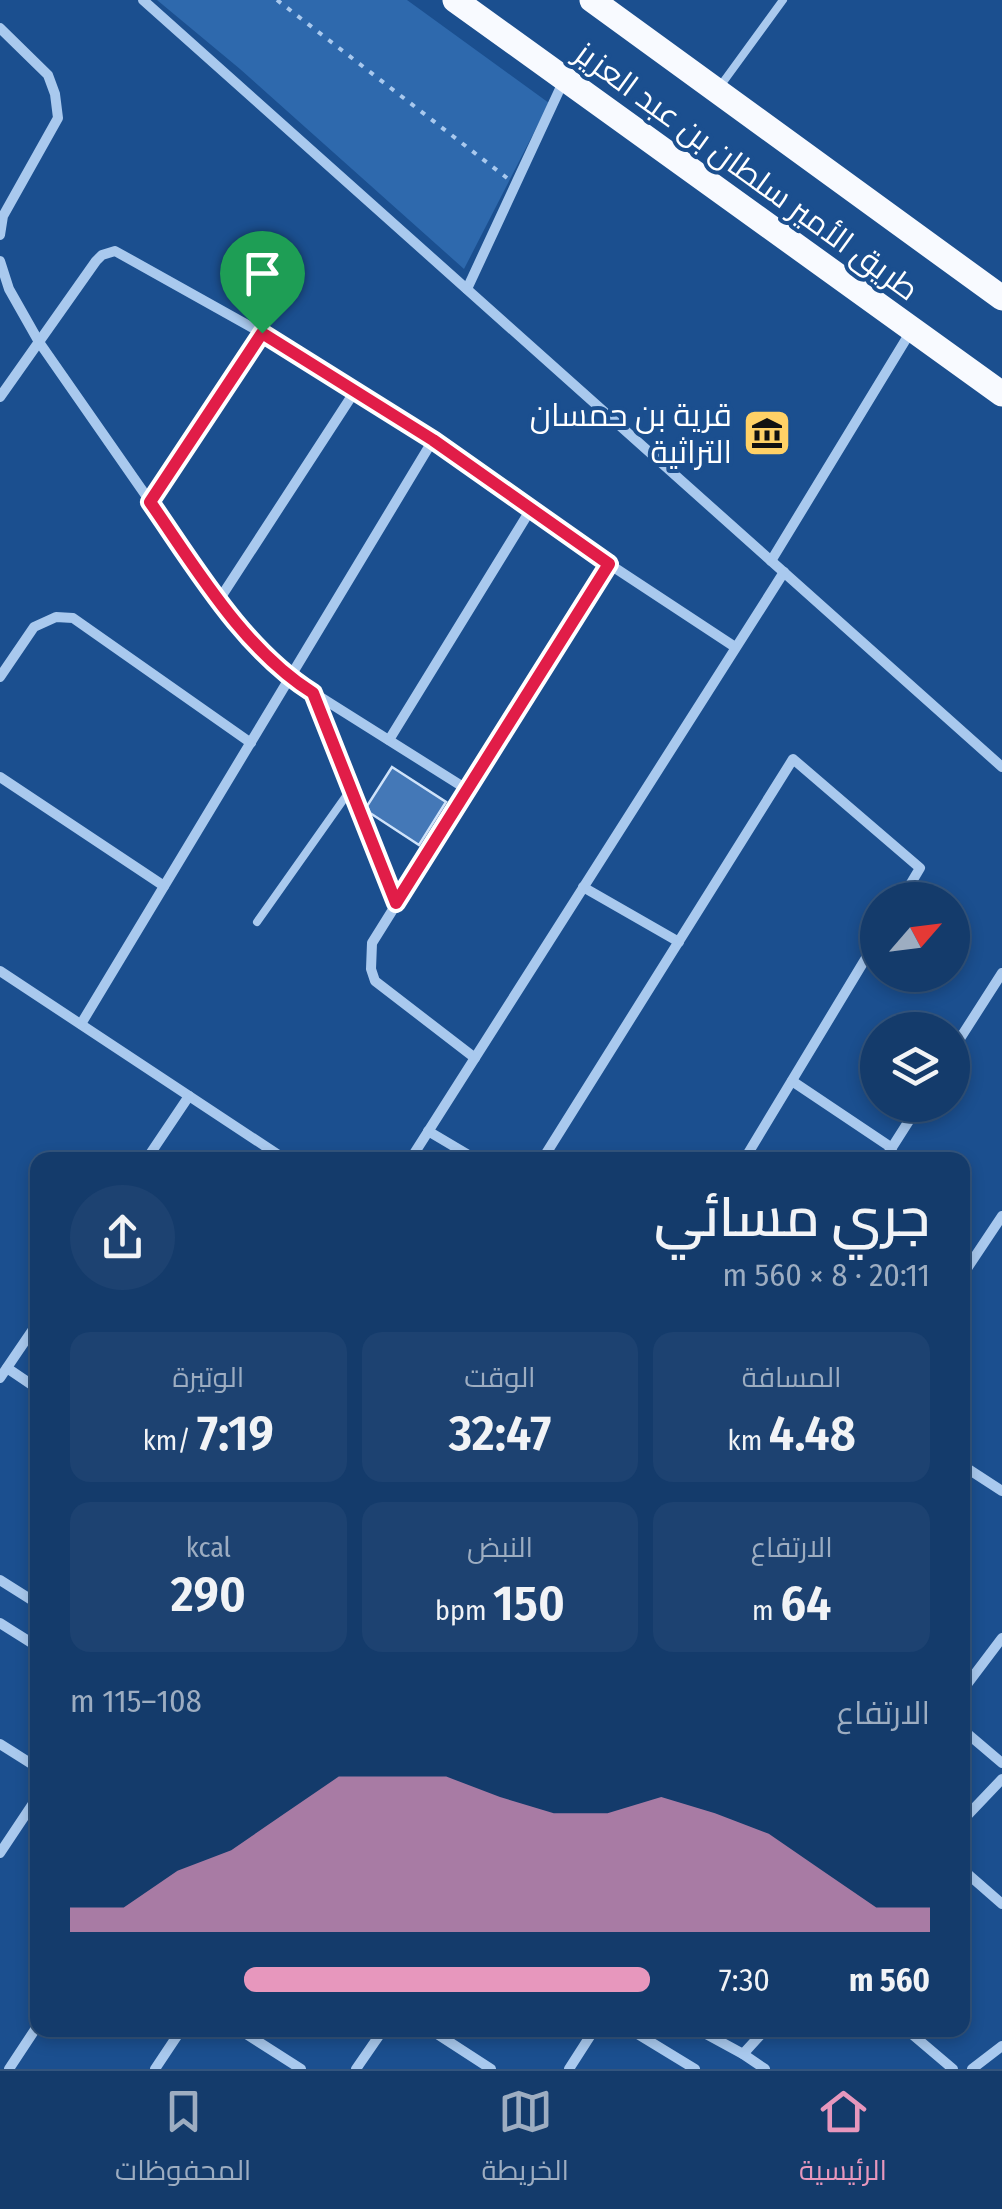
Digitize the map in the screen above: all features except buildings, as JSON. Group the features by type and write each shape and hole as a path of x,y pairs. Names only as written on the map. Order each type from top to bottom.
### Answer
{"highway":[{"name":"طريق الأمير سلطان بن عبد العزيز","path":"454,0 999,395"},
{"name":"طريق الأمير سلطان بن عبد العزيز","path":"603,4 1002,298"}],"street":[{"path":"143,0 1002,767"},
{"path":"0,235 3,216 58,118 48,76 2,34"},
{"path":"467,289 564,79"},
{"path":"0,397 96,261 115,251 262,333 433,440 736,648"},
{"path":"0,261 9,289 39,342 227,612 290,678 468,790"},
{"path":"771,560 912,330"},
{"path":"150,502 262,333"},
{"path":"219,600 356,391"},
{"path":"80,1024 433,440"},
{"path":"388,740 530,509"},
{"path":"475,1058 374,981 370,969 372,943 609,564"},
{"path":"415,1152 784,572"},
{"path":"0,677 34,627 56,617 73,618 250,743"},
{"path":"313,693 396,903"},
{"path":"547,1152 793,759 920,868 912,882"},
{"path":"0,777 164,886"},
{"path":"583,888 679,942"},
{"path":"749,1152 860,968"},
{"path":"0,971 274,1152"},
{"path":"970,1024 1002,973"},
{"path":"792,1081 892,1148"},
{"path":"151,1152 189,1096"},
{"path":"889,1152 908,1122"},
{"path":"428,1131 464,1152"},
{"path":"970,1265 1001,1221"},
{"path":"30,1334 3,1373 30,1385"},
{"path":"970,1470 1002,1491"},
{"path":"0,1580 30,1599"},
{"path":"0,1623 30,1642"},
{"path":"970,1680 1002,1638"},
{"path":"970,1736 1002,1764"},
{"path":"0,1744 30,1763"},
{"path":"970,1813 1002,1780"},
{"path":"0,1853 30,1808"},
{"path":"970,1876 1002,1904"},
{"path":"9,2069 30,2037"},
{"path":"155,2069 176,2037"},
{"path":"251,2037 301,2069"},
{"path":"356,2069 378,2037"},
{"path":"442,2037 490,2069"},
{"path":"568,2069 589,2037"},
{"path":"640,2037 679,2065 695,2069"},
{"path":"712,2037 765,2069"},
{"path":"743,2054 759,2037"},
{"path":"915,2037 953,2069"},
{"path":"972,2069 1002,2046"}],"lane":[{"path":"716,90 783,0"},
{"path":"256,922 351,789"}],"path":[{"path":"278,0 515,184"}],"shaded area":[{"path":"157,0 407,0 549,103 464,269 240,69"}],"place":[{"name":"قرية بن حمسان التراثية","path":"767,433"}],"route":[{"path":"262,333 433,440 609,564 396,903 313,693 290,678 227,612 150,502 262,333"}]}
